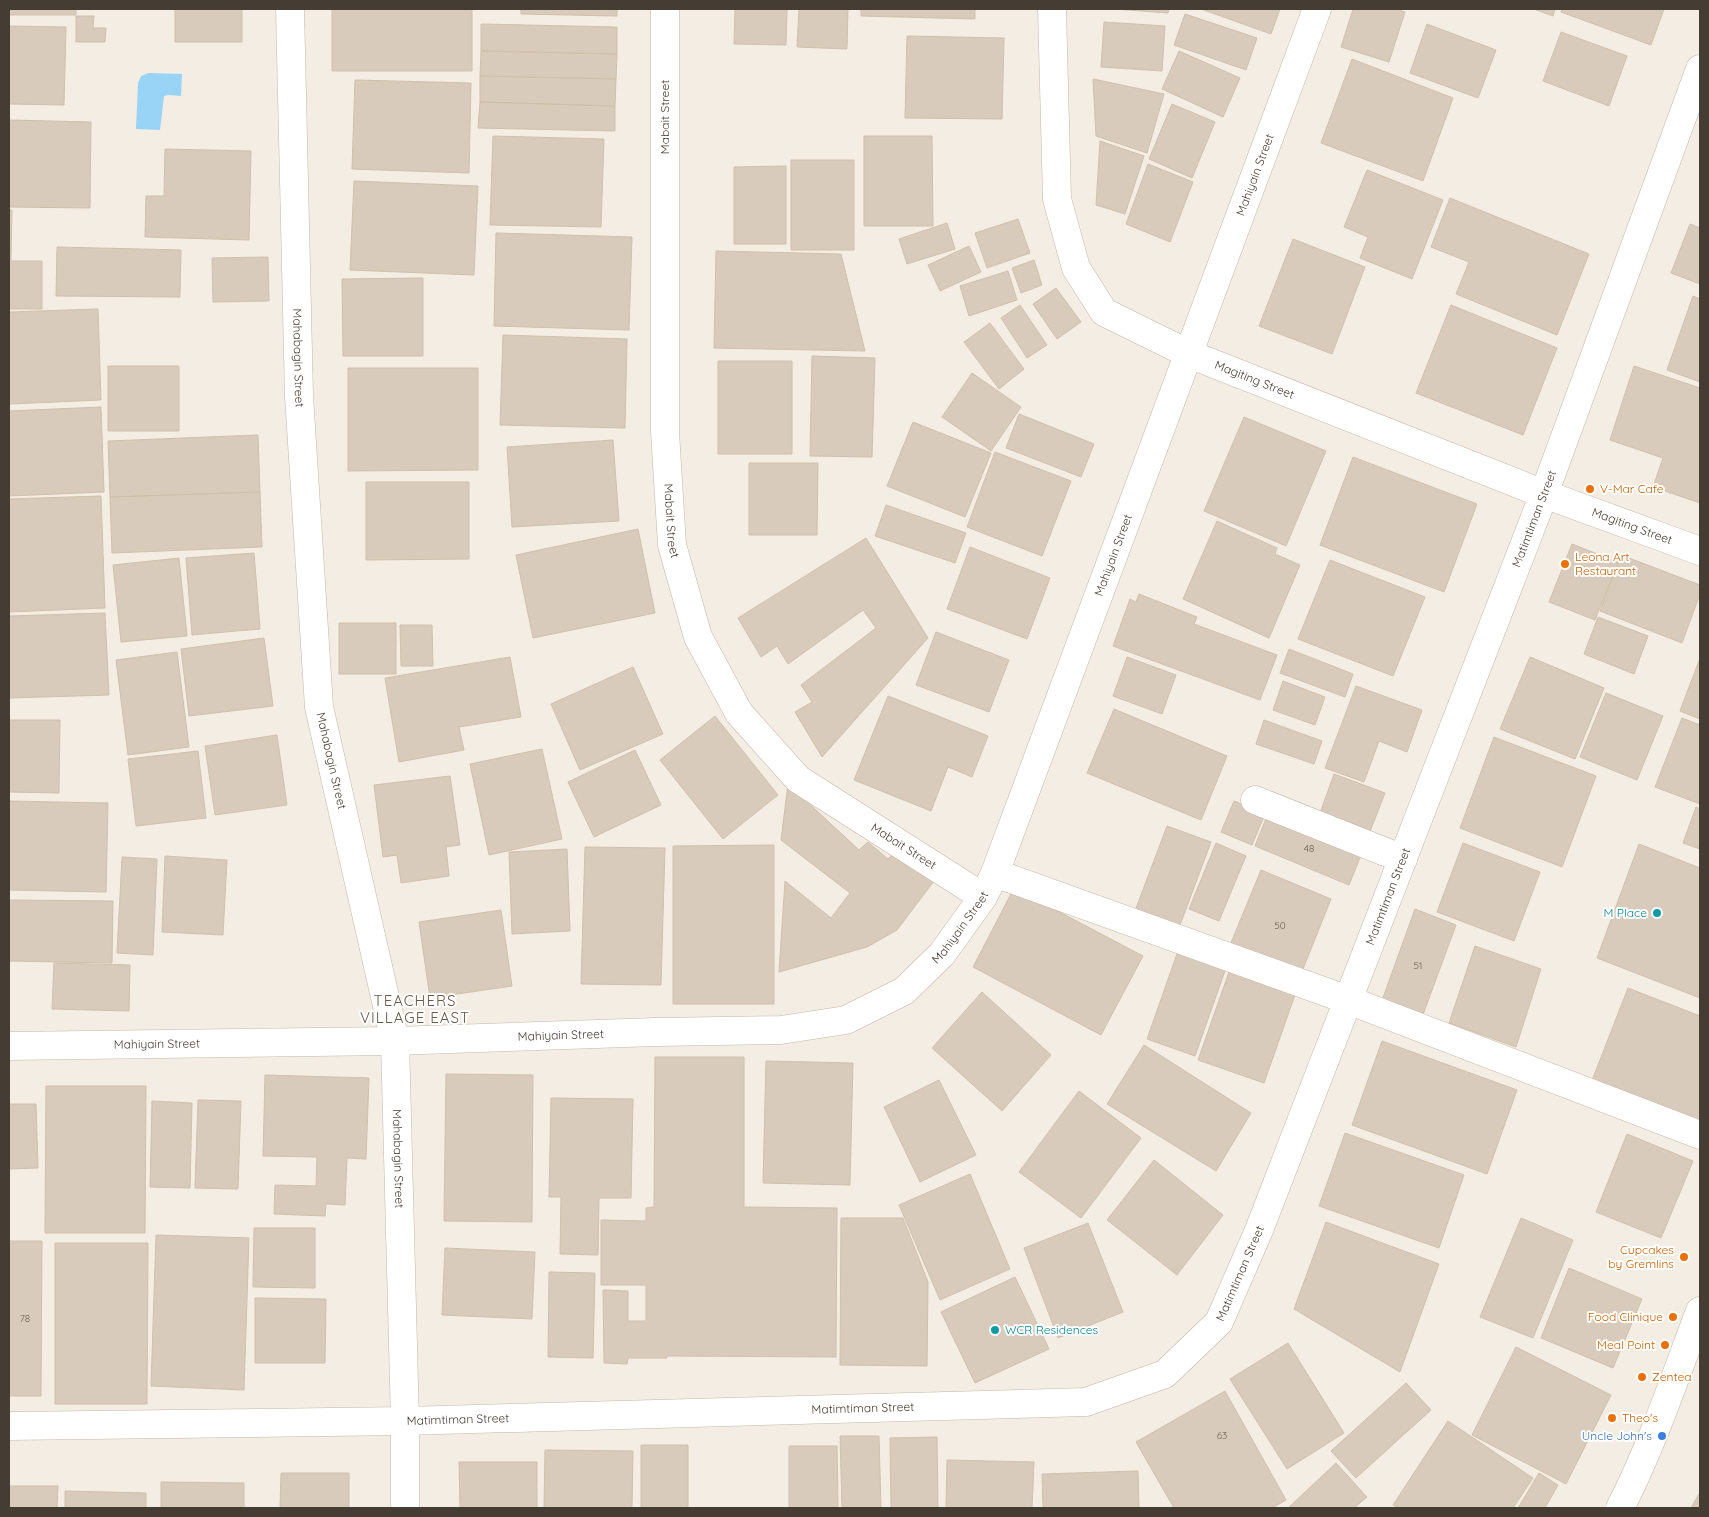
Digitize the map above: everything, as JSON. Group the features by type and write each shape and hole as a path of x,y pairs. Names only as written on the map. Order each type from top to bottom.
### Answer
{"street":[{"name":"Mahabagin Street","path":"290,9 299,396 319,707 396,1041 406,1508"},
{"name":"Mabait Street","path":"664,9 665,432 672,545 698,637 739,713 798,779 982,897"},
{"name":"Magiting Street","path":"1052,9 1057,199 1076,268 1104,312 1188,354 1544,494 1700,551"},
{"name":"Mahiyain Street","path":"9,1046 396,1041 646,1032 781,1030 846,1020 904,991 942,954 982,897 995,873 1317,9"},
{"name":"Matimtiman Street","path":"9,1426 405,1421 1086,1402 1165,1374 1219,1322 1258,1230 1544,494 1700,69"},
{"path":"1255,800 1403,859"},
{"path":"995,873 1348,1000 1700,1135"},
{"path":"1620,1508 1637,1474 1700,1311"}],"water":[{"path":"149,73 182,74 181,96 164,96 160,130 136,129 138,83 141,76"}],"building":[{"path":"9,9 76,9 76,15 9,15"},
{"path":"175,9 242,9 242,42 175,42"},
{"path":"332,9 472,9 472,71 332,71"},
{"path":"521,9 617,9 617,16 521,14"},
{"path":"735,9 787,9 786,45 734,44"},
{"path":"799,9 848,9 847,49 797,47"},
{"path":"861,9 975,9 975,19 861,16"},
{"path":"1115,9 1169,9 1168,13"},
{"path":"1201,9 1280,9 1271,34"},
{"path":"1353,9 1396,9 1405,12 1389,62 1341,47"},
{"path":"1534,9 1555,9 1553,16"},
{"path":"1562,9 1664,9 1651,45 1561,12"},
{"path":"1185,14 1257,38 1246,70 1174,45"},
{"path":"76,16 94,16 93,28 106,28 105,42 76,42"},
{"path":"1104,22 1165,26 1162,71 1101,67"},
{"path":"481,24 617,27 617,54 481,51"},
{"path":"1427,24 1496,50 1478,98 1410,73"},
{"path":"9,26 66,27 64,105 9,104"},
{"path":"1561,32 1627,56 1609,106 1543,81"},
{"path":"907,36 1004,38 1002,119 905,118"},
{"path":"481,51 617,54 616,79 480,76"},
{"path":"1179,51 1240,78 1223,117 1162,89"},
{"path":"1352,59 1453,98 1423,181 1321,143"},
{"path":"480,76 616,79 615,106 480,102"},
{"path":"1093,79 1164,94 1147,153 1096,136"},
{"path":"355,80 471,83 469,173 352,169"},
{"path":"480,102 615,106 615,131 478,128"},
{"path":"1172,104 1215,122 1192,178 1149,159"},
{"path":"9,120 91,122 90,208 9,207"},
{"path":"493,136 604,139 601,227 490,225"},
{"path":"864,136 932,136 933,226 864,226"},
{"path":"1100,141 1144,156 1125,214 1096,205"},
{"path":"165,149 251,151 249,240 145,237 146,196 164,196"},
{"path":"791,160 854,160 854,250 791,250"},
{"path":"1148,164 1193,182 1170,242 1126,224"},
{"path":"786,166 786,244 734,244 734,167"},
{"path":"1367,170 1443,200 1412,279 1360,258 1368,237 1344,227"},
{"path":"354,181 478,186 474,275 350,270"},
{"path":"1450,198 1589,254 1557,335 1456,294 1469,262 1431,247"},
{"path":"9,210 12,210 11,260 9,260"},
{"path":"1018,219 1030,253 987,268 975,233"},
{"path":"947,223 955,249 907,264 899,239"},
{"path":"1690,224 1700,228 1700,284 1671,273"},
{"path":"496,233 632,237 629,330 494,326"},
{"path":"1293,239 1365,267 1332,354 1259,326"},
{"path":"969,246 981,272 940,291 928,265"},
{"path":"57,247 181,250 180,297 56,296"},
{"path":"716,251 841,254 865,351 714,348"},
{"path":"268,257 269,301 213,302 212,258"},
{"path":"1034,260 1042,285 1021,293 1012,268"},
{"path":"9,261 42,261 42,309 9,309"},
{"path":"1008,271 1017,300 969,316 960,286"},
{"path":"423,278 423,356 343,356 342,279"},
{"path":"1056,288 1081,322 1057,339 1033,304"},
{"path":"1693,296 1700,299 1700,382 1667,370"},
{"path":"1020,305 1047,345 1027,358 1001,318"},
{"path":"1451,305 1557,348 1523,435 1416,393"},
{"path":"98,309 101,400 9,404 9,312"},
{"path":"990,323 1024,369 999,389 964,342"},
{"path":"503,335 627,339 625,428 500,425"},
{"path":"812,356 875,358 872,457 810,456"},
{"path":"718,361 792,361 792,454 718,454"},
{"path":"108,366 179,366 179,431 108,431"},
{"path":"1634,366 1700,388 1700,503 1653,487 1663,458 1610,440"},
{"path":"348,368 478,368 478,470 348,471"},
{"path":"972,373 1021,407 991,451 942,417"},
{"path":"101,407 104,492 9,496 9,411"},
{"path":"1019,414 1094,444 1081,477 1006,448"},
{"path":"1244,417 1326,451 1286,546 1204,511"},
{"path":"913,422 991,453 965,517 887,486"},
{"path":"258,435 260,492 110,497 108,441"},
{"path":"613,440 619,521 512,527 507,447"},
{"path":"995,452 1071,481 1042,556 967,527"},
{"path":"1353,457 1477,504 1444,592 1320,545"},
{"path":"749,463 818,463 817,535 749,535"},
{"path":"366,482 469,482 469,559 366,560"},
{"path":"260,492 262,547 112,553 110,497"},
{"path":"101,496 105,608 9,612 9,499"},
{"path":"886,505 966,533 955,563 875,536"},
{"path":"1217,521 1277,548 1275,554 1300,565 1269,638 1183,599"},
{"path":"638,529 655,613 533,638 516,555"},
{"path":"866,538 928,638 822,757 795,712 812,702 801,685 876,628 863,610 788,664 777,646 761,657 738,618"},
{"path":"1572,544 1618,562 1595,620 1549,602"},
{"path":"970,547 1050,578 1027,639 947,609"},
{"path":"254,553 260,629 192,635 186,558"},
{"path":"1621,555 1700,585 1700,594 1682,643 1600,611"},
{"path":"179,558 187,636 121,642 113,565"},
{"path":"1330,560 1425,597 1393,676 1298,639"},
{"path":"1139,594 1197,617 1194,624 1277,655 1260,700 1113,646 1130,599 1136,602"},
{"path":"105,613 109,695 9,698 9,616"},
{"path":"1598,617 1648,636 1634,674 1584,654"},
{"path":"339,623 396,623 396,674 339,674"},
{"path":"400,625 432,625 433,666 401,666"},
{"path":"936,632 1009,660 989,712 916,685"},
{"path":"264,638 273,706 189,716 181,649"},
{"path":"1289,649 1353,674 1345,697 1280,673"},
{"path":"177,652 189,747 128,755 116,660"},
{"path":"510,657 521,717 459,727 464,750 399,762 385,678"},
{"path":"1127,657 1176,675 1162,714 1113,696"},
{"path":"1530,657 1604,688 1575,759 1500,729"},
{"path":"1700,658 1700,719 1680,711"},
{"path":"633,667 663,734 580,770 551,704"},
{"path":"1283,681 1325,697 1315,725 1273,710"},
{"path":"1356,686 1422,710 1407,752 1379,741 1364,782 1325,768"},
{"path":"1606,693 1663,716 1637,780 1580,757"},
{"path":"888,696 988,736 972,777 948,767 931,811 854,780"},
{"path":"1114,709 1227,756 1201,820 1087,773"},
{"path":"715,716 778,795 723,839 660,760"},
{"path":"1682,718 1700,725 1700,804 1655,787"},
{"path":"9,720 60,720 59,793 9,792"},
{"path":"1264,720 1322,741 1314,764 1256,744"},
{"path":"277,735 287,805 215,815 205,746"},
{"path":"1494,737 1596,776 1562,867 1460,828"},
{"path":"542,749 562,839 489,855 470,764"},
{"path":"635,750 661,805 594,837 568,782"},
{"path":"198,751 206,818 136,826 128,759"},
{"path":"1334,774 1385,793 1369,834 1319,816"},
{"path":"450,776 460,845 446,847 449,876 401,883 397,855 383,857 374,785"},
{"path":"788,784 859,850 868,842 888,859 896,851 934,881 897,930 867,947 779,972 785,881 831,918 850,893 781,840"},
{"path":"9,801 108,803 106,892 9,890"},
{"path":"1234,801 1265,814 1252,845 1221,832"},
{"path":"1696,807 1700,809 1700,849 1683,843"},
{"path":"1269,811 1363,850 1349,885 1255,846"},
{"path":"1167,826 1211,842 1177,933 1133,916"},
{"path":"1216,843 1246,856 1219,921 1189,909"},
{"path":"1463,843 1540,872 1514,941 1437,912"},
{"name":"M Place","path":"1639,844 1700,868 1700,998 1597,958"},
{"path":"774,845 774,1004 673,1004 673,846"},
{"path":"585,847 665,848 661,985 581,984"},
{"path":"567,849 570,931 512,934 509,852"},
{"path":"165,856 227,860 223,935 162,932"},
{"path":"122,857 157,859 153,955 117,953"},
{"path":"1261,870 1331,899 1299,979 1228,950"},
{"path":"1014,888 1143,956 1101,1035 973,967"},
{"path":"9,900 113,901 112,963 9,961"},
{"path":"1415,909 1456,925 1421,1020 1380,1006"},
{"path":"501,910 512,986 430,998 419,922"},
{"path":"1475,946 1541,969 1516,1047 1449,1023"},
{"path":"1178,951 1226,968 1195,1056 1147,1039"},
{"path":"54,963 130,965 129,1011 52,1009"},
{"path":"1229,972 1295,995 1264,1083 1198,1060"},
{"path":"1628,988 1700,1016 1700,1125 1591,1083"},
{"path":"982,992 1051,1055 1002,1111 932,1048"},
{"path":"1382,1041 1517,1090 1487,1174 1352,1125"},
{"path":"1144,1045 1251,1113 1216,1171 1107,1104"},
{"path":"655,1057 744,1057 744,1207 837,1208 836,1357 667,1356 667,1358 628,1358 627,1364 604,1363 603,1290 628,1291 628,1321 646,1321 646,1285 601,1285 601,1220 646,1221 646,1208 654,1207"},
{"path":"766,1061 853,1063 850,1185 763,1183"},
{"path":"446,1074 533,1075 532,1222 444,1221"},
{"path":"265,1075 369,1078 366,1159 347,1158 345,1205 326,1204 325,1216 274,1214 275,1185 316,1186 317,1157 263,1156"},
{"path":"939,1080 976,1155 920,1182 884,1107"},
{"path":"46,1086 146,1086 145,1233 45,1233"},
{"path":"1079,1091 1141,1138 1081,1218 1019,1172"},
{"path":"551,1098 633,1099 631,1198 599,1198 598,1255 560,1254 561,1197 549,1197"},
{"path":"198,1100 241,1101 238,1189 195,1188"},
{"path":"152,1101 192,1103 190,1188 150,1187"},
{"path":"9,1104 36,1104 38,1168 9,1169"},
{"path":"1345,1133 1464,1175 1439,1248 1319,1206"},
{"path":"1627,1134 1693,1161 1661,1238 1596,1212"},
{"path":"1154,1160 1223,1215 1177,1275 1107,1220"},
{"path":"970,1174 1010,1269 940,1300 899,1205"},
{"path":"841,1218 903,1218 928,1282 927,1366 840,1365"},
{"path":"1521,1218 1573,1240 1533,1338 1480,1317"},
{"path":"1326,1222 1439,1264 1400,1372 1294,1309"},
{"path":"1088,1223 1123,1312 1058,1338 1024,1248"},
{"path":"254,1228 315,1228 315,1288 253,1287"},
{"path":"156,1235 249,1238 244,1390 151,1386"},
{"path":"9,1241 42,1241 41,1396 9,1396"},
{"path":"55,1243 148,1243 147,1404 55,1404"},
{"path":"445,1248 535,1252 532,1319 442,1315"},
{"path":"1569,1268 1642,1299 1613,1368 1541,1338"},
{"path":"549,1272 595,1273 593,1358 548,1357"},
{"name":"WCR Residences","path":"1015,1277 1049,1349 975,1383 941,1312"},
{"path":"255,1298 326,1299 325,1363 255,1363"},
{"path":"1288,1343 1344,1433 1287,1469 1230,1379"},
{"path":"1516,1347 1611,1395 1566,1484 1472,1435"},
{"path":"1406,1383 1431,1410 1356,1478 1331,1451"},
{"path":"1225,1391 1286,1500 1272,1508 1174,1508 1136,1442"},
{"path":"1448,1421 1533,1478 1513,1508 1398,1508 1393,1505"},
{"path":"840,1436 879,1436 881,1508 842,1508"},
{"path":"937,1437 938,1508 891,1508 890,1438"},
{"path":"641,1445 688,1445 688,1508 641,1508"},
{"path":"789,1446 837,1446 838,1508 789,1508"},
{"path":"545,1450 633,1451 632,1508 544,1508"},
{"path":"947,1460 1034,1462 1032,1508 946,1508"},
{"path":"459,1462 537,1462 537,1508 460,1508"},
{"path":"1336,1463 1367,1497 1354,1508 1288,1508"},
{"path":"1138,1471 1139,1508 1043,1508 1042,1474"},
{"path":"281,1473 349,1473 349,1508 280,1508"},
{"path":"1539,1473 1558,1485 1545,1508 1518,1508"},
{"path":"161,1482 244,1483 244,1508 161,1508"},
{"path":"9,1486 58,1486 57,1508 9,1508"},
{"path":"65,1491 146,1493 146,1508 65,1508"},
{"path":"1700,1492 1700,1508 1691,1508"}],"place":[{"name":"V-Mar Cafe","path":"1590,489"},
{"name":"Leona Art Restaurant","path":"1565,564"},
{"name":"M Place","path":"1657,913"},
{"name":"Cupcakes by Gremlins","path":"1684,1257"},
{"name":"Food Clinique","path":"1673,1317"},
{"name":"WCR Residences","path":"995,1330"},
{"name":"Meal Point","path":"1665,1345"},
{"name":"Zentea","path":"1642,1377"},
{"name":"Theo's","path":"1612,1418"},
{"name":"Uncle John's","path":"1662,1436"}],"district":[{"name":"TEACHERS VILLAGE EAST","path":"415,1010"}]}
